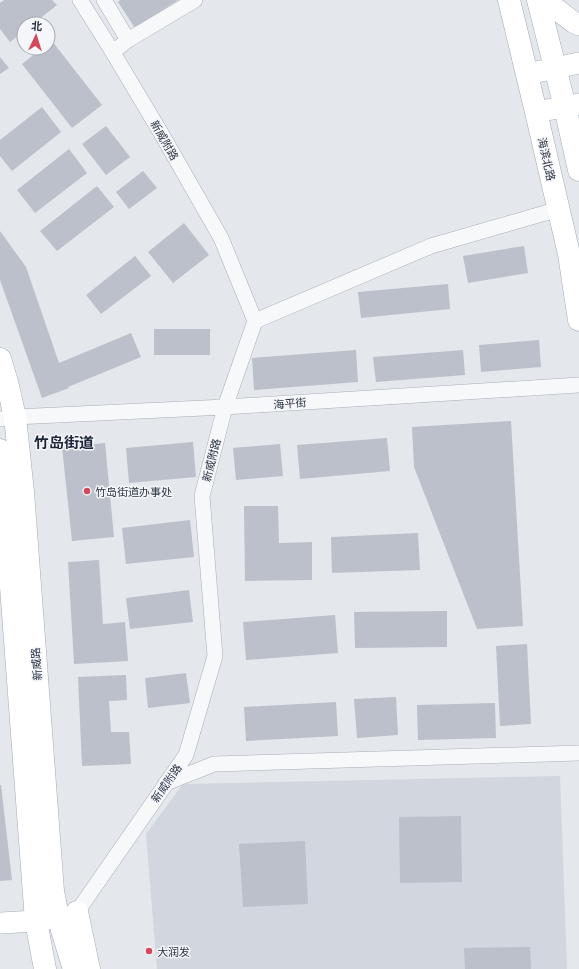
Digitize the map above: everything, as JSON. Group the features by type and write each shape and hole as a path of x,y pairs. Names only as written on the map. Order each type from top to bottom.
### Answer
{"main road":[{"name":"海滨北路","path":"509,0 569,254 579,320"},
{"path":"538,0 555,68 572,105 578,163"},
{"path":"545,0 579,25"},
{"path":"527,74 579,63"},
{"path":"536,112 572,105"},
{"name":"新威路","path":"0,359 7,382 8,418 23,492 53,891 67,915 74,969"},
{"name":"新威路","path":"0,450 36,921 45,969"},
{"path":"0,923 36,921 67,915 88,969"}],"street":[{"name":"新威附路","path":"67,915 166,784 186,755 215,656 202,496 225,407 255,321 221,238 161,133 80,0"},
{"path":"104,0 128,40"},
{"path":"112,52 128,40 195,0"},
{"path":"255,321 431,246 559,209"},
{"name":"海平街","path":"8,418 225,407 579,385"},
{"path":"166,784 214,764 579,753"}],"shaded area":[{"path":"560,776 567,969 157,969 146,834 183,784"}],"building":[{"path":"4,0 52,0 57,5 43,16 16,16 16,37 10,42 0,29 0,3"},
{"path":"120,0 178,0 135,28 118,2"},
{"path":"56,46 102,105 72,128 22,64 32,56 56,56"},
{"path":"0,57 9,68 0,74"},
{"path":"42,107 61,132 12,171 0,156 0,140"},
{"path":"106,126 130,157 106,175 82,144"},
{"path":"69,149 87,173 35,213 17,190"},
{"path":"143,171 157,188 129,209 116,192"},
{"path":"97,186 114,207 57,251 40,231"},
{"path":"184,223 209,255 173,283 148,252"},
{"path":"0,231 26,267 59,363 131,333 141,357 42,398 0,280"},
{"path":"524,246 528,273 468,283 463,256"},
{"path":"135,256 151,276 101,314 86,295"},
{"path":"448,284 450,309 361,318 358,292"},
{"path":"154,329 210,329 210,355 154,355"},
{"path":"539,340 541,367 481,372 479,345"},
{"path":"356,350 358,382 254,390 252,358"},
{"path":"463,350 465,375 376,382 373,357"},
{"path":"511,421 523,626 477,629 414,467 412,427"},
{"path":"387,438 390,471 300,479 297,445"},
{"path":"193,442 196,477 129,483 126,448"},
{"path":"105,443 114,537 72,541 62,447"},
{"path":"280,444 283,476 236,480 233,448"},
{"path":"244,506 278,506 279,543 312,542 312,580 245,581"},
{"path":"190,520 194,557 126,564 122,528"},
{"path":"418,533 420,570 332,573 331,537"},
{"path":"99,560 103,624 125,622 128,661 74,664 68,562"},
{"path":"189,590 193,622 130,629 126,598"},
{"path":"447,611 447,647 355,648 354,612"},
{"path":"335,615 338,653 246,660 243,622"},
{"path":"527,644 531,724 500,726 496,646"},
{"path":"186,673 190,703 148,708 145,678"},
{"path":"126,675 127,700 109,701 111,732 129,732 131,764 82,766 78,677"},
{"path":"396,697 398,735 357,738 354,699"},
{"path":"336,702 338,736 246,741 244,707"},
{"path":"495,703 496,738 418,740 417,705"},
{"path":"0,785 12,880 0,881"},
{"path":"461,816 462,882 400,883 399,817"},
{"path":"305,841 308,904 243,907 239,844"},
{"path":"530,947 531,969 465,969 464,948"}],"place":[{"name":"竹岛街道办事处","path":"87,491"},
{"name":"大润发","path":"149,951"}],"district":[{"name":"竹岛街道","path":"64,442"}]}
